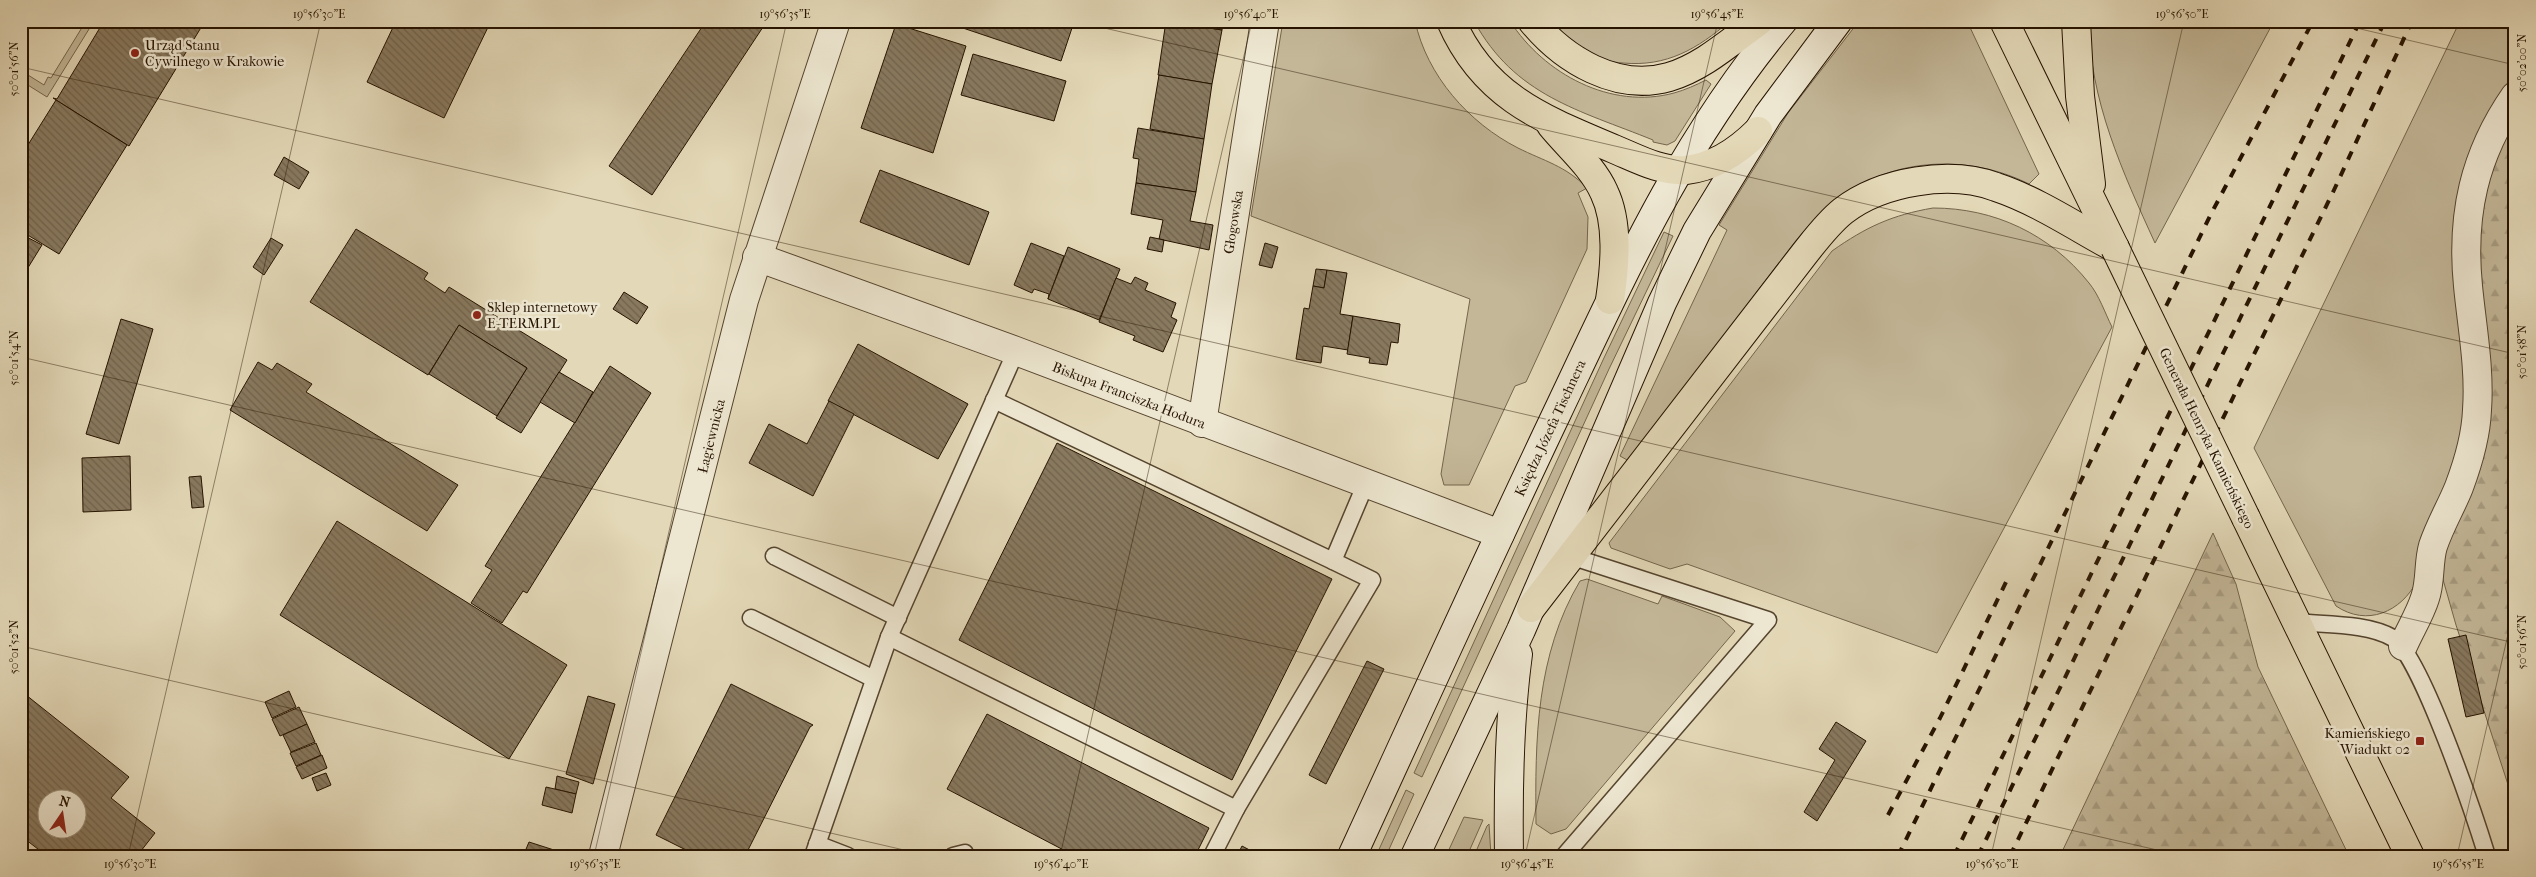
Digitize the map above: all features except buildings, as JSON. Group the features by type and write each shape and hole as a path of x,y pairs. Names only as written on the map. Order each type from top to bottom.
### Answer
{"main road":[{"path":"1451,21 1473,60 1514,100 1546,120 1641,160 1677,170 1696,168 1718,160 1738,149 1758,131"},
{"path":"1532,21 1556,47 1584,66 1622,78 1642,80 1670,76 1695,65 1759,21"},
{"name":"Generała Henryka Kamieńskiego","path":"2004,21 2410,856"},
{"path":"2076,21 2080,96 2094,206"},
{"path":"1546,120 1597,180 1608,203 1614,250 1610,300"},
{"path":"1526,619 1570,556 1826,227 1844,210 1890,188 1936,179 1965,179 1995,186 2033,202 2115,248"}],"street":[{"name":"Łagiewnicka","path":"603,856 757,257 836,21"},
{"name":"Głogowska","path":"1202,423 1265,21"},
{"name":"Księdza Józefa Tischnera","path":"1352,856 1610,300 1677,170 1726,95 1783,21"},
{"path":"1415,856 1526,619 1662,303 1697,231 1788,86 1838,21"},
{"path":"2403,646 2425,598 2432,549 2458,488 2475,430 2478,410 2477,366 2466,255 2469,214 2474,182 2482,154 2492,132 2515,96"},
{"name":"Biskupa Franciszka Hodura","path":"757,257 1016,351 1202,423 1500,534"},
{"path":"1509,856 1508,812 1514,682 1526,619"}],"lane":[{"path":"848,856 815,850 889,638 1016,351"},
{"path":"994,400 1372,580 1236,809 1212,856"},
{"path":"1333,561 1366,483"},
{"path":"774,556 898,618"},
{"path":"1564,856 1768,620 1570,556"},
{"path":"752,618 874,679"},
{"path":"2296,622 2365,628 2383,633 2403,646 2440,726 2487,856"},
{"path":"889,638 1236,809"}],"green space":[{"path":"86,21 94,21 47,97 23,82 28,75 44,85 48,77 51,78"},
{"path":"1283,21 1415,21 1429,61 1440,79 1467,111 1500,138 1563,169 1587,188 1578,193 1588,217 1587,249 1526,382 1515,386 1469,485 1444,485 1441,474 1470,299 1251,216"},
{"path":"1474,21 1510,21 1524,40 1560,72 1603,92 1650,97 1678,92 1706,80 1711,84 1675,141 1667,145 1653,142 1653,140 1575,109 1529,84 1509,67 1490,46"},
{"path":"1547,21 1730,21 1706,40 1681,54 1654,62 1623,63 1599,59 1590,55 1576,46"},
{"path":"1859,21 1967,21 2039,174 2029,184 1979,167 1953,164 1926,165 1901,169 1876,177 1852,189 1823,211 1800,236 1629,461 1620,456 1727,230 1719,225 1788,113"},
{"path":"2089,21 2274,21 2155,243 2120,163 2101,107 2095,79"},
{"path":"2460,21 2515,21 2515,81 2502,94 2469,410 2417,581 2402,601 2393,608 2382,613 2359,615 2336,606 2254,448"},
{"path":"2515,116 2515,806 2456,625 2440,569 2465,491 2482,188"},
{"path":"1933,208 1956,209 1978,213 2019,227 2039,238 2074,266 2089,283 2112,327 1937,653 1687,564 1670,569 1611,548 1609,543 1832,251 1856,235 1880,223 1905,214"},
{"path":"1664,232 1673,236 1609,369 1422,777 1414,773 1603,360"},
{"path":"2213,533 2236,584 2258,667 2349,856 2060,856"},
{"path":"1587,579 1658,604 1662,596 1720,617 1735,631 1566,829 1551,834 1536,824 1536,761 1541,698 1554,638 1565,609 1580,581"},
{"path":"1406,790 1414,794 1386,856 1376,856"},
{"path":"1464,817 1483,820 1467,856 1446,856"},
{"path":"1489,824 1491,856 1474,856 1487,826"}],"railway":[{"path":"1898,856 2211,214 2313,21"},
{"path":"1954,856 2360,21"},
{"path":"1978,856 2385,21"},
{"path":"2010,856 2334,190 2412,21"},
{"path":"1888,815 1940,718 2009,576"}],"place":[{"name":"Urząd Stanu Cywilnego w Krakowie","path":"135,53"},
{"name":"Sklep internetowy E-TERM.PL","path":"477,315"},
{"name":"Kamieńskiego Wiadukt 02","path":"2420,741"}]}
